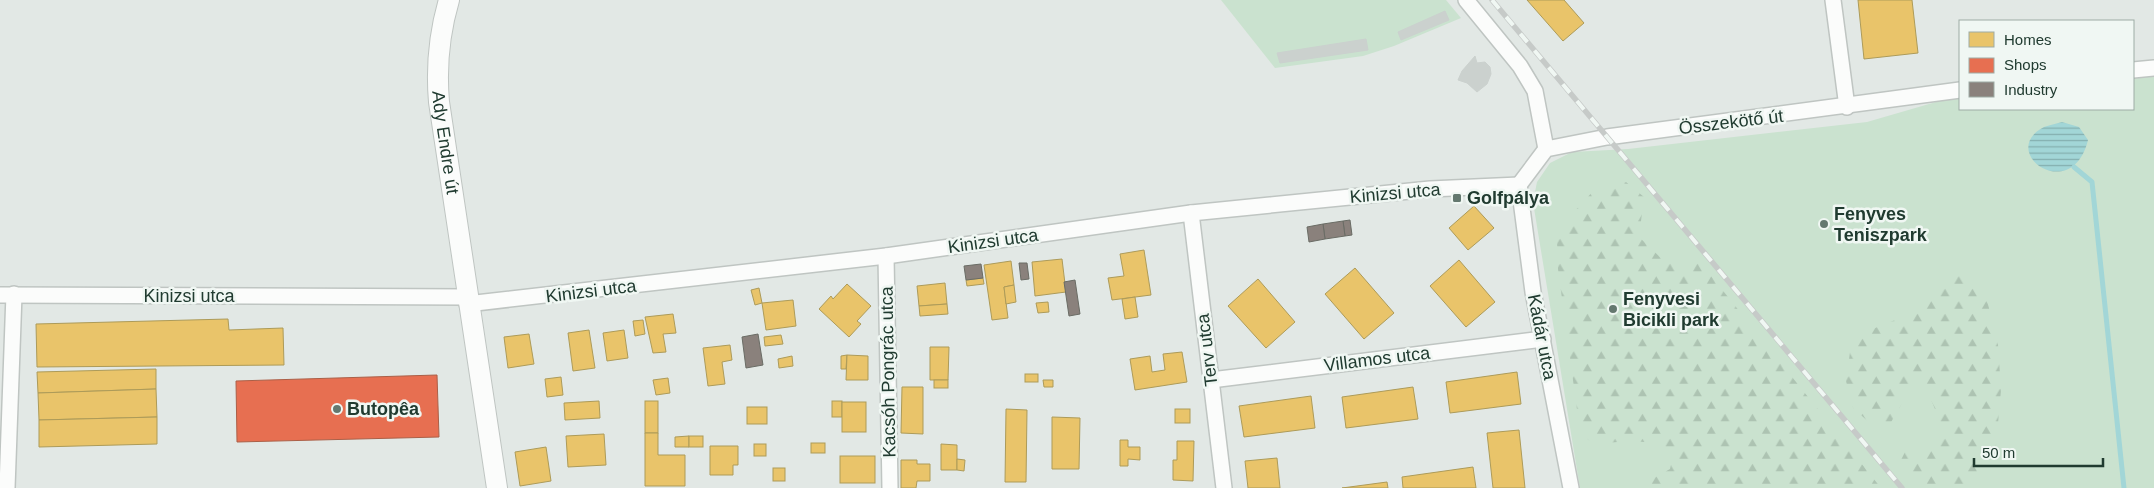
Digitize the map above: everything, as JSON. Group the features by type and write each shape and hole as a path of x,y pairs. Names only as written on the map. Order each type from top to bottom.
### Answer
{"street":[{"name":"Ady Endre út","path":"450,0 440,32 437,80 467,296 497,488"},
{"path":"1466,0 1520,66 1535,92 1546,149 1519,185"},
{"path":"1833,0 1847,106"},
{"path":"2134,70 2154,68"},
{"name":"Összekötő út","path":"1546,149 1607,137 1959,90"},
{"name":"Kinizsi utca","path":"7,294 467,296 886,256 1191,213 1430,189 1519,185"},
{"name":"Kádár utca","path":"1519,185 1533,292 1571,488"},
{"name":"Terv utca","path":"1191,213 1224,488"},
{"name":"Kacsóh Pongrác utca","path":"886,256 890,488"},
{"path":"7,294 8,488"},
{"name":"Villamos utca","path":"1211,380 1543,339"}],"green space":[{"path":"1221,0 1446,0 1461,18 1394,46 1363,56 1275,68"},
{"path":"2154,68 2154,488 1580,488 1533,202 1537,182 1550,163 1572,152 1628,149 1867,122 1959,95 1959,110 2134,110 2134,70"},
{"path":"1626,182 1644,197 1639,237 1663,260 1700,262 1881,488 1645,488 1645,483 1670,469 1673,456 1659,443 1630,441 1593,444 1580,432 1558,269 1557,240 1571,215 1597,187"},
{"path":"1955,272 1968,275 1986,296 1998,345 2001,390 1996,446 1982,460 1978,488 1916,488 1898,466 1906,450 1922,452 1936,437 1938,422 1931,400 1917,383 1904,387 1901,405 1890,424 1871,424 1853,408 1846,381 1850,352 1865,332 1900,318 1919,305"}],"water":[{"path":"2062,122 2079,127 2088,140 2080,159 2068,169 2054,171 2042,168 2033,160 2028,149 2031,137 2044,127"}],"building: Homes":[{"path":"1527,0 1564,0 1584,23 1563,41"},
{"path":"1858,0 1912,0 1918,53 1864,59"},
{"path":"1474,206 1494,228 1468,250 1449,228"},
{"path":"1144,250 1151,295 1112,300 1108,278 1124,276 1120,254"},
{"path":"1062,259 1066,292 1035,296 1032,262"},
{"path":"1459,260 1495,302 1466,327 1430,286"},
{"path":"1011,261 1014,285 1004,287 1008,318 992,320 984,265"},
{"path":"1355,268 1394,313 1364,339 1325,294"},
{"path":"983,278 984,284 967,286 966,280"},
{"path":"1258,279 1295,322 1266,348 1228,306"},
{"path":"945,283 947,304 919,306 917,286"},
{"path":"847,284 871,306 857,321 861,324 849,337 819,309 831,296 833,299"},
{"path":"1014,285 1016,302 1006,304 1004,287"},
{"path":"759,288 762,303 755,305 751,290"},
{"path":"1135,297 1138,317 1125,319 1122,299"},
{"path":"793,300 796,326 766,330 762,303"},
{"path":"1048,302 1049,312 1038,313 1036,303"},
{"path":"947,304 948,314 920,316 919,306"},
{"path":"673,314 676,333 663,334 666,352 653,353 645,317"},
{"path":"228,319 229,330 283,328 284,365 37,367 36,324"},
{"path":"643,320 645,334 635,336 633,321"},
{"path":"589,330 595,368 573,371 568,333"},
{"path":"624,330 628,358 607,361 603,333"},
{"path":"529,334 534,364 508,368 504,337"},
{"path":"781,335 783,344 765,346 764,337"},
{"path":"730,345 732,360 722,362 725,384 708,386 703,348"},
{"path":"930,347 949,347 948,380 930,380"},
{"path":"1182,352 1187,382 1135,390 1130,359 1150,356 1152,372 1165,370 1163,354"},
{"path":"847,355 846,369 841,369 841,356"},
{"path":"847,355 868,356 868,380 846,380"},
{"path":"792,356 793,366 779,368 778,359"},
{"path":"156,369 156,389 38,393 37,372"},
{"path":"1517,372 1521,404 1450,413 1446,382"},
{"path":"1025,374 1038,374 1038,382 1025,382"},
{"path":"561,377 563,395 547,397 545,379"},
{"path":"668,378 670,393 656,395 653,380"},
{"path":"934,380 948,380 948,388 934,388"},
{"path":"1043,380 1053,380 1053,387 1044,387"},
{"path":"902,387 923,387 923,434 901,433"},
{"path":"1413,387 1418,419 1346,428 1342,397"},
{"path":"156,389 157,417 39,420 38,393"},
{"path":"1311,396 1315,428 1244,437 1239,406"},
{"path":"599,401 600,418 565,420 564,403"},
{"path":"645,401 658,401 658,433 645,433"},
{"path":"832,401 842,401 842,417 832,417"},
{"path":"842,402 866,402 866,432 842,432"},
{"path":"747,407 767,407 767,424 747,424"},
{"path":"1006,409 1027,410 1026,482 1005,482"},
{"path":"1175,409 1190,409 1190,423 1175,423"},
{"path":"157,417 157,444 39,447 39,420"},
{"path":"1052,417 1080,418 1079,469 1052,469"},
{"path":"1519,430 1525,488 1493,488 1487,433"},
{"path":"645,433 658,433 658,455 685,455 685,486 645,486"},
{"path":"604,434 606,465 568,467 566,436"},
{"path":"689,436 689,447 675,447 675,437"},
{"path":"689,436 703,436 703,447 689,447"},
{"path":"1120,440 1128,440 1128,447 1140,447 1140,460 1128,459 1128,466 1120,466"},
{"path":"1177,441 1194,441 1193,481 1173,480 1173,460 1177,460"},
{"path":"811,443 825,443 825,453 811,453"},
{"path":"754,444 766,444 766,456 754,456"},
{"path":"941,444 957,445 957,470 941,470"},
{"path":"710,446 738,446 738,465 733,465 733,475 710,475"},
{"path":"546,447 551,481 520,486 515,452"},
{"path":"840,456 875,456 875,483 840,483"},
{"path":"1277,458 1280,488 1248,488 1245,461"},
{"path":"957,459 965,460 964,471 957,470"},
{"path":"901,460 917,460 917,464 930,464 930,481 917,481 916,488 901,488"},
{"path":"1473,467 1476,488 1403,488 1402,477"},
{"path":"773,468 785,468 785,481 773,481"},
{"path":"1387,482 1388,488 1342,488"}],"building: Shops":[{"name":"Butopêa","path":"437,375 439,437 237,442 236,381"}],"building: Industry":[{"path":"1350,220 1352,235 1345,236 1343,221"},
{"path":"1343,221 1345,236 1325,239 1323,224"},
{"path":"1323,224 1325,239 1309,242 1307,227"},
{"path":"1019,263 1027,263 1029,279 1021,280"},
{"path":"981,264 983,278 966,280 964,266"},
{"path":"1075,280 1080,314 1069,316 1064,282"},
{"path":"758,334 763,365 746,368 742,337"}],"building: Other":[{"path":"1445,11 1449,20 1401,40 1398,32"},
{"path":"1366,39 1368,50 1280,63 1277,53"},
{"path":"1475,56 1477,63 1485,62 1490,67 1491,74 1487,84 1477,92 1467,83 1458,80 1462,71"}],"waterway":[{"path":"2074,167 2092,182 2124,488"}],"railway":[{"path":"1492,0 1902,488"}],"place":[{"name":"Golfpálya","path":"1457,198"},
{"name":"Fenyves Teniszpark","path":"1824,224"},
{"name":"Fenyvesi Bicikli park","path":"1613,309"},
{"name":"Butopêa","path":"337,409"}]}
